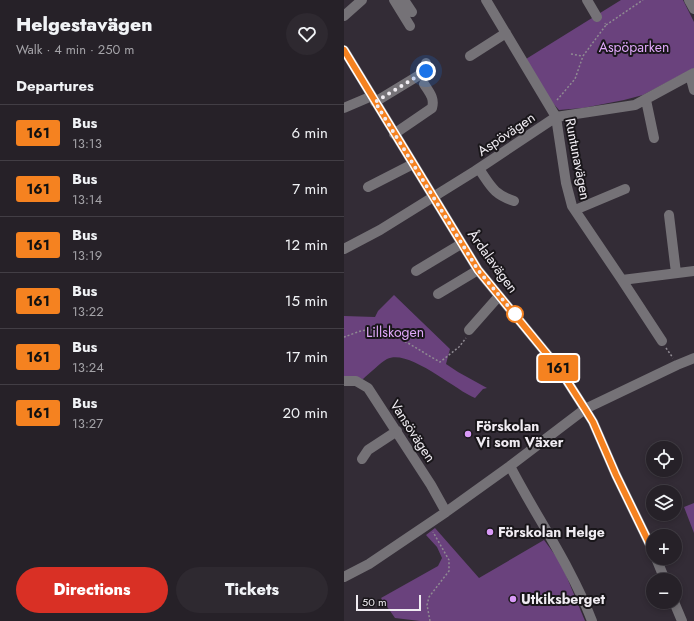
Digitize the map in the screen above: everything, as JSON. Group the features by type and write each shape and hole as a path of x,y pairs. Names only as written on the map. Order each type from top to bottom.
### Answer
{"street":[{"path":"344,16 362,0"},
{"path":"394,0 410,26"},
{"path":"404,0 412,12"},
{"name":"Runtunavägen","path":"486,0 554,113 566,183 572,206 662,341"},
{"path":"587,0 597,17"},
{"path":"689,0 694,9"},
{"path":"470,56 506,33"},
{"name":"Årdalavägen","path":"344,50 478,270 560,370 585,409 593,422 616,475 646,537"},
{"path":"344,108 373,99 426,71 426,63"},
{"path":"692,74 694,90"},
{"name":"Aspövägen","path":"344,249 380,230 479,168 554,113 635,105 692,74"},
{"path":"394,134 432,108 434,102 433,97 424,84"},
{"path":"646,100 654,138"},
{"path":"368,186 413,164"},
{"path":"479,168 494,192 504,198 514,201"},
{"path":"575,210 625,189"},
{"path":"669,215 676,273"},
{"path":"416,270 461,244"},
{"path":"438,294 478,270"},
{"path":"622,280 694,271"},
{"path":"469,330 499,296"},
{"path":"344,577 369,564 446,512 585,409 694,358"},
{"name":"Vansövägen","path":"344,381 356,381 368,388 397,431 446,512"},
{"path":"362,459 368,450 397,431"},
{"path":"510,466 527,498 560,552 582,596 592,621"},
{"path":"677,609 682,621"}],"path":[{"path":"554,113 558,98 575,79 582,56 606,25 643,0"},
{"path":"597,17 603,19 606,25"},
{"path":"571,54 582,56"},
{"path":"344,337 366,330 382,332 389,334 440,362 459,347 467,337 469,330"},
{"path":"662,341 677,365"},
{"path":"429,523 449,560 449,571 429,597 427,605 430,621"}],"green space":[{"name":"Aspöparken","path":"621,0 683,0 694,22 694,68 643,95 583,108 559,110 551,101 526,59"},
{"name":"Lillskogen","path":"394,295 450,349 446,364 487,388 483,389 475,398 419,364 407,359 396,357 384,361 363,379 344,377 344,316 375,317 378,311"},
{"path":"694,503 694,533 684,507"},
{"path":"435,528 479,578 544,540 561,563 585,621 420,621 395,618 381,598 438,566 442,558 437,547 426,535"}],"bus line":[{"name":"161","path":"344,50 478,270 537,340 560,370 585,409 593,422 616,475 646,536"}],"place":[{"name":"Förskolan Vi som Växer","path":"468,434"},
{"name":"Förskolan Helge","path":"490,532"},
{"name":"Utkiksberget","path":"513,599"}],"route":[{"path":"426,71 375,102 470,258 478,270 518,318 515,314"}]}
